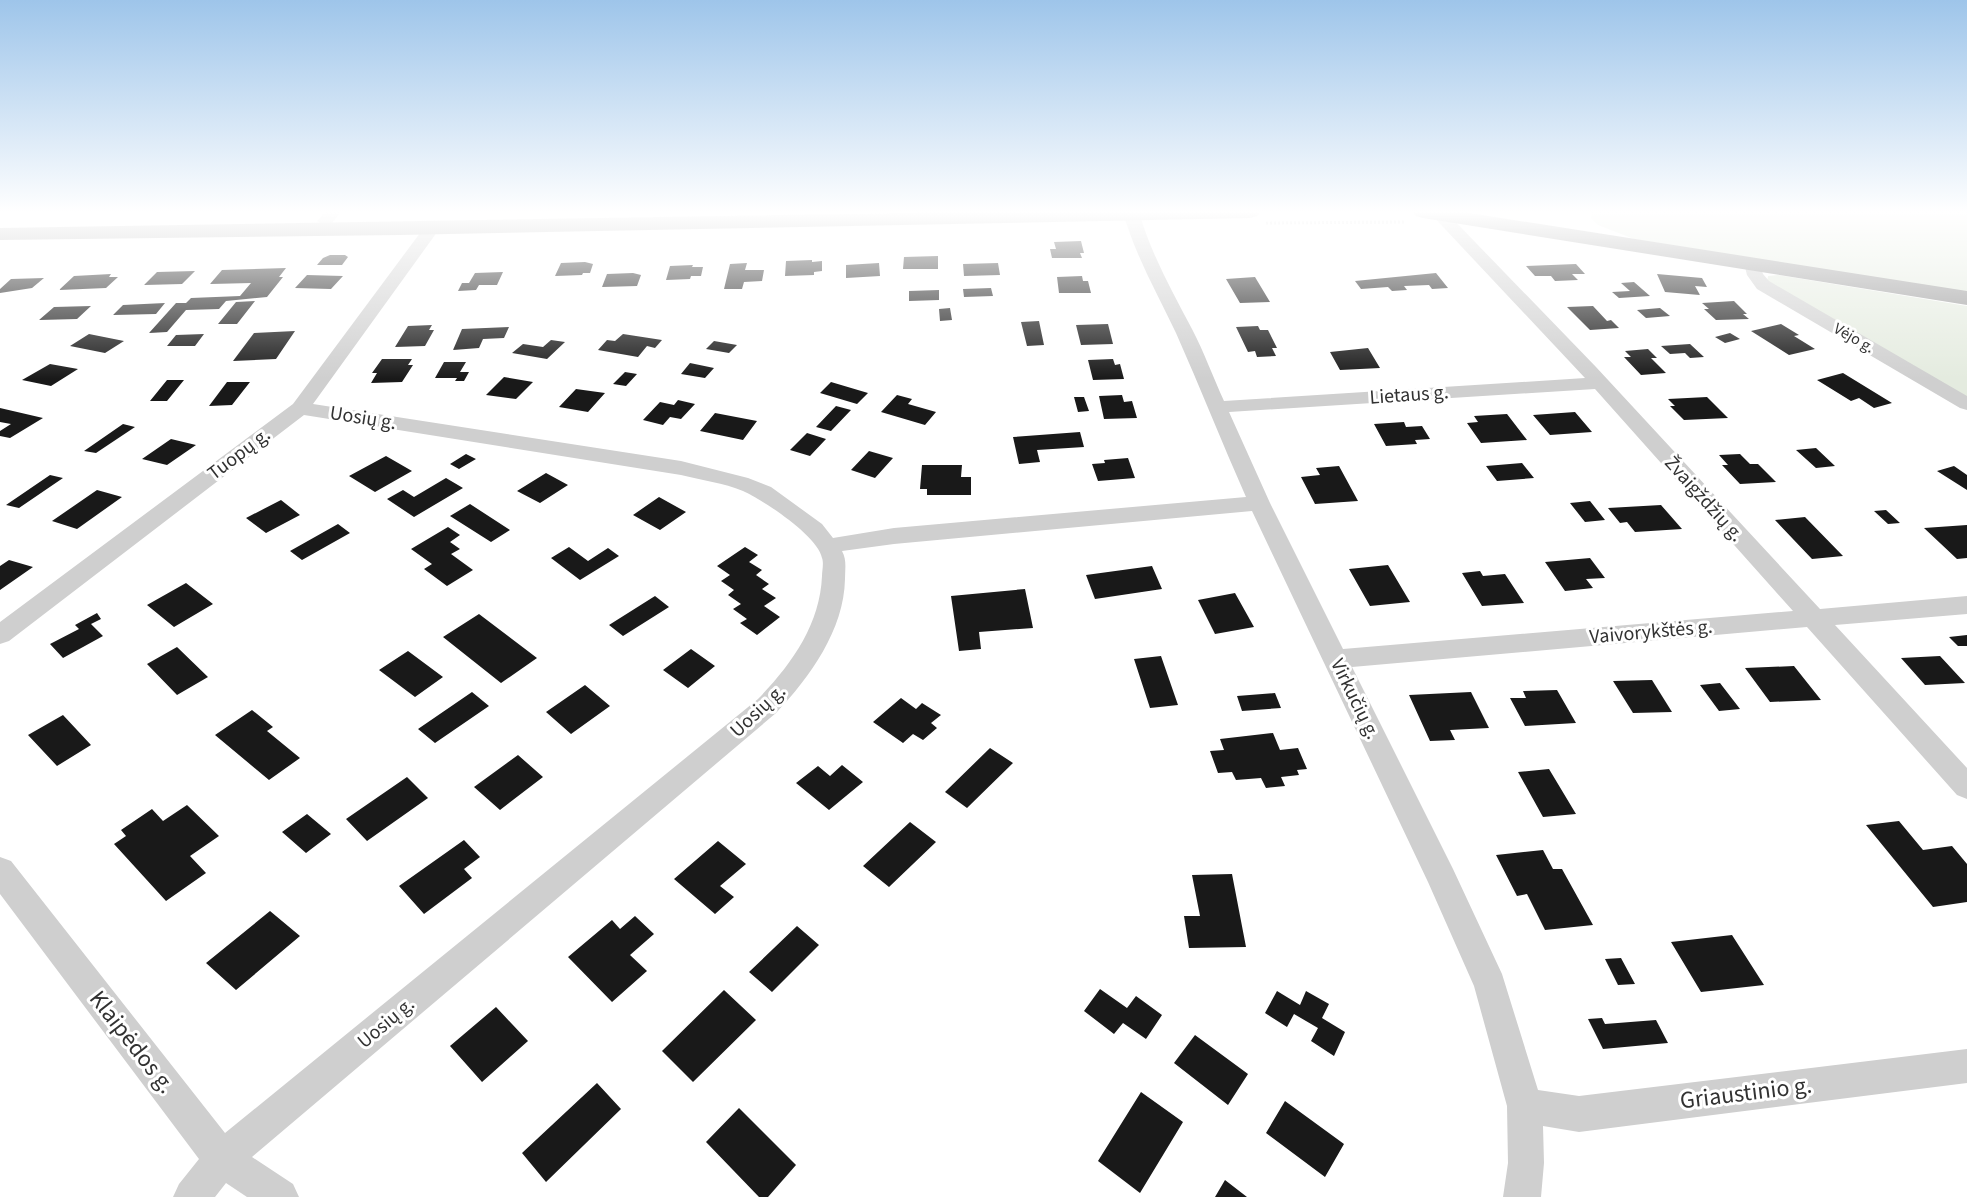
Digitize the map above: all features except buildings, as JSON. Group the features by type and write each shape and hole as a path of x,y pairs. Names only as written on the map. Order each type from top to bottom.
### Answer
{"highway":[{"path":"1782,268 1967,298"}],"street":[{"name":"Tuopų g.","path":"0,635 300,408 403,268"},
{"name":"Virkučių g.","path":"1151,268 1184,332 1259,503 1442,879 1490,985 1524,1106 1526,1163 1522,1197"},
{"name":"Žvaigždžių g.","path":"1487,268 1600,383 1967,787"},
{"name":"Vėjo g.","path":"1753,268 1762,285 1967,404"},
{"name":"Lietaus g.","path":"1217,407 1600,383"},
{"name":"Uosių g.","path":"192,1197 222,1159 767,706 791,681 821,632 828,613 834,577 834,558 828,546 814,529 763,492 748,484 708,473 300,408"},
{"path":"828,546 894,536 1259,503"},
{"name":"Vaivorykštės g.","path":"1335,659 1967,605"},
{"name":"Klaipėdos g.","path":"0,870 222,1159 280,1197"},
{"name":"Griaustinio g.","path":"1524,1106 1579,1114 1967,1066"}],"shaded area":[{"path":"1812,268 1967,268 1967,293"},
{"path":"1778,275 1967,306 1967,400 1767,282 1768,276"}]}
